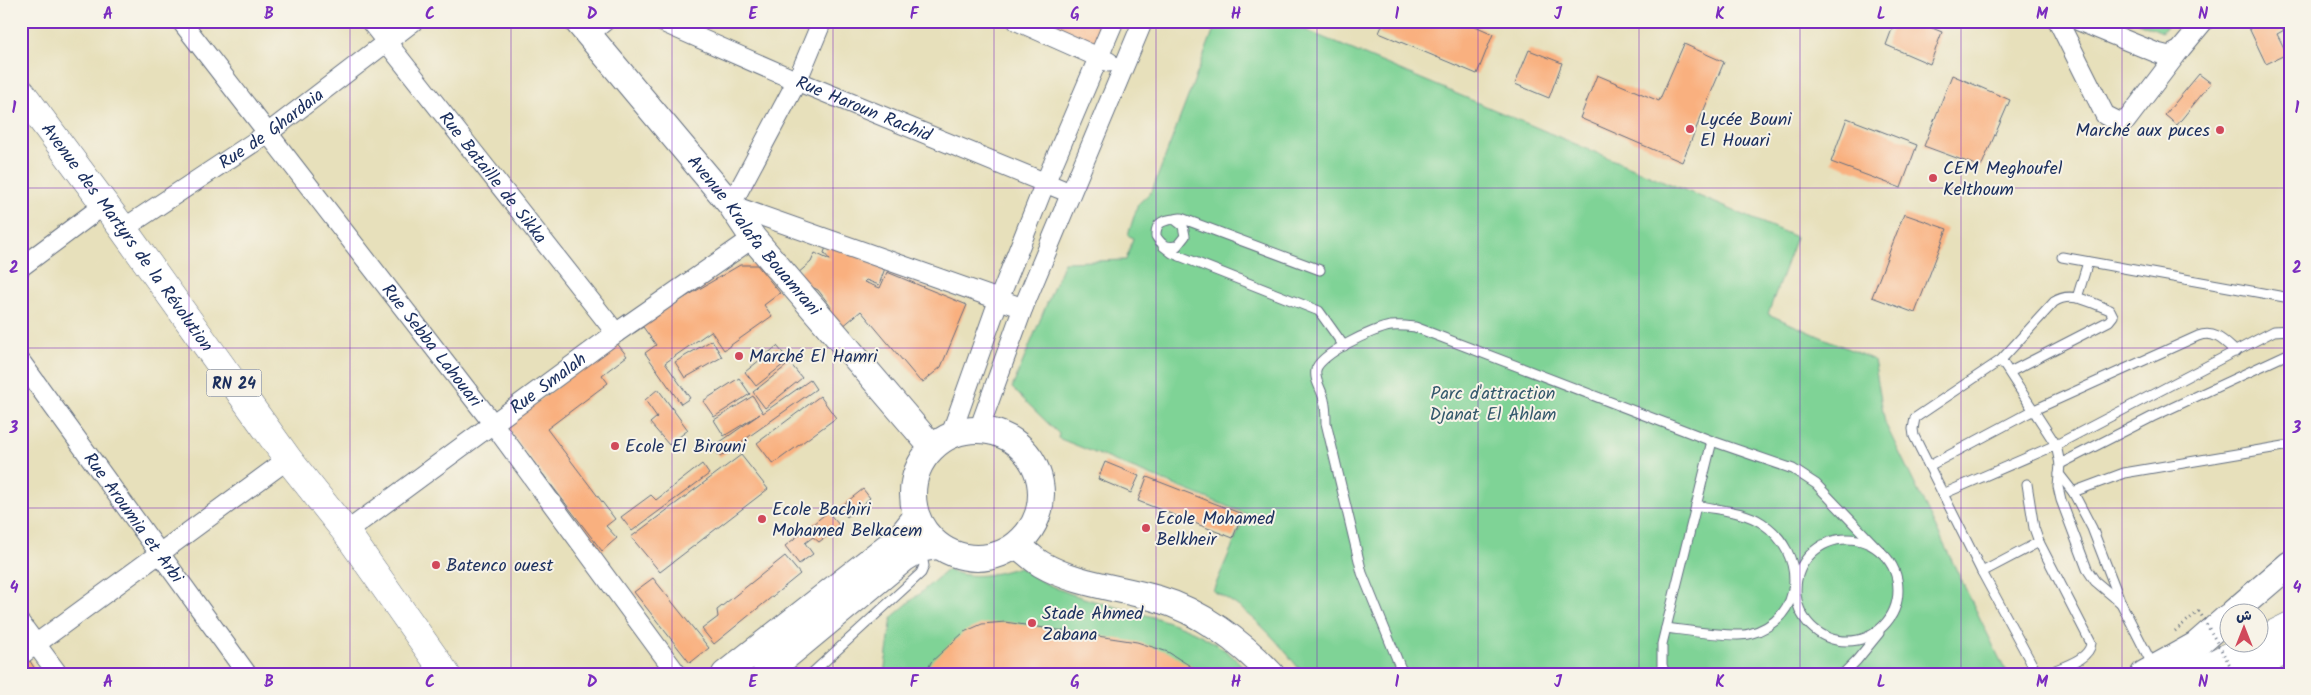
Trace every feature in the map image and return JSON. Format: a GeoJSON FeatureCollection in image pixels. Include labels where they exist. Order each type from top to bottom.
{"type":"FeatureCollection","features":[{"type":"Feature","properties":{"kind":"main road","name":"Avenue des Martyrs de la Révolution"},"geometry":{"type":"LineString","coordinates":[[21,92],[123,229],[288,459],[346,532],[446,674]]}},
{"type":"Feature","properties":{"kind":"main road"},"geometry":{"type":"LineString","coordinates":[[2268,637],[2290,626]]}},
{"type":"Feature","properties":{"kind":"main road"},"geometry":{"type":"LineString","coordinates":[[2237,674],[2290,648]]}},
{"type":"Feature","properties":{"kind":"main road"},"geometry":{"type":"LineString","coordinates":[[2195,674],[2238,652]]}},
{"type":"Feature","properties":{"kind":"street","name":"Rue Sebba Lahouari"},"geometry":{"type":"LineString","coordinates":[[181,21],[494,425],[677,674]]}},
{"type":"Feature","properties":{"kind":"street","name":"Rue Bataille de Sikka"},"geometry":{"type":"LineString","coordinates":[[370,21],[616,334]]}},
{"type":"Feature","properties":{"kind":"street","name":"Rue de Ghardaia"},"geometry":{"type":"LineString","coordinates":[[123,229],[268,133],[414,21]]}},
{"type":"Feature","properties":{"kind":"street","name":"Rue Haroun Rachid"},"geometry":{"type":"LineString","coordinates":[[660,21],[797,81],[1070,193]]}},
{"type":"Feature","properties":{"kind":"street"},"geometry":{"type":"LineString","coordinates":[[822,21],[797,81],[731,205],[1024,308]]}},
{"type":"Feature","properties":{"kind":"street"},"geometry":{"type":"LineString","coordinates":[[1017,21],[1099,58],[1124,67]]}},
{"type":"Feature","properties":{"kind":"street"},"geometry":{"type":"LineString","coordinates":[[929,547],[927,536],[916,517],[911,492],[916,469],[941,440],[1045,182],[1114,21]]}},
{"type":"Feature","properties":{"kind":"street"},"geometry":{"type":"LineString","coordinates":[[979,429],[1024,308],[1070,193],[1143,21]]}},
{"type":"Feature","properties":{"kind":"street"},"geometry":{"type":"LineString","coordinates":[[2058,21],[2105,115],[2117,121],[2126,121],[2204,21]]}},
{"type":"Feature","properties":{"kind":"street"},"geometry":{"type":"LineString","coordinates":[[2079,21],[2157,53],[2169,56],[2180,50]]}},
{"type":"Feature","properties":{"kind":"street","name":"Avenue Kralafa Bouamrani"},"geometry":{"type":"LineString","coordinates":[[590,26],[731,205],[753,238],[941,440]]}},
{"type":"Feature","properties":{"kind":"street"},"geometry":{"type":"LineString","coordinates":[[21,267],[104,205]]}},
{"type":"Feature","properties":{"kind":"street","name":"Rue Smalah"},"geometry":{"type":"LineString","coordinates":[[346,532],[616,334],[753,238]]}},
{"type":"Feature","properties":{"kind":"street","name":"Rue Aroumia et Arbi"},"geometry":{"type":"LineString","coordinates":[[21,362],[158,554],[247,674]]}},
{"type":"Feature","properties":{"kind":"street"},"geometry":{"type":"LineString","coordinates":[[765,674],[905,558],[929,547],[957,556],[989,558],[1017,545],[1035,524],[1042,499],[1040,476],[1031,457],[1008,436],[979,429],[941,440]]}},
{"type":"Feature","properties":{"kind":"street"},"geometry":{"type":"LineString","coordinates":[[29,649],[288,459]]}},
{"type":"Feature","properties":{"kind":"street"},"geometry":{"type":"LineString","coordinates":[[725,674],[901,536],[916,517]]}},
{"type":"Feature","properties":{"kind":"street"},"geometry":{"type":"LineString","coordinates":[[1017,545],[1040,564],[1085,582],[1159,599],[1202,619],[1251,653],[1271,674]]}},
{"type":"Feature","properties":{"kind":"street"},"geometry":{"type":"LineString","coordinates":[[2246,602],[2290,564]]}},
{"type":"Feature","properties":{"kind":"street"},"geometry":{"type":"LineString","coordinates":[[21,624],[29,649],[58,674]]}},
{"type":"Feature","properties":{"kind":"street"},"geometry":{"type":"LineString","coordinates":[[2152,672],[2196,645],[2218,626]]}},
{"type":"Feature","properties":{"kind":"lane"},"geometry":{"type":"LineString","coordinates":[[1162,245],[1172,247],[1183,241],[1184,226],[1174,219]]}},
{"type":"Feature","properties":{"kind":"lane"},"geometry":{"type":"LineString","coordinates":[[1320,270],[1189,220],[1165,220],[1157,226],[1156,236],[1162,245],[1172,253],[1318,311],[1344,346]]}},
{"type":"Feature","properties":{"kind":"lane"},"geometry":{"type":"LineString","coordinates":[[2062,257],[2290,298]]}},
{"type":"Feature","properties":{"kind":"lane"},"geometry":{"type":"LineString","coordinates":[[2077,298],[2088,262]]}},
{"type":"Feature","properties":{"kind":"lane"},"geometry":{"type":"LineString","coordinates":[[2010,372],[2110,321],[2113,316],[2110,310],[2066,296],[2054,302],[2001,360],[1915,418],[1912,429],[1982,572],[2034,668],[2040,674]]}},
{"type":"Feature","properties":{"kind":"lane"},"geometry":{"type":"LineString","coordinates":[[1403,674],[1362,573],[1326,423],[1325,401],[1316,379],[1316,369],[1321,360],[1344,346],[1389,326],[1401,325],[1415,327],[1712,441],[1793,469],[1806,476],[1882,552],[1894,568],[1898,585],[1897,603],[1890,619],[1857,660],[1843,674]]}},
{"type":"Feature","properties":{"kind":"lane"},"geometry":{"type":"LineString","coordinates":[[1943,494],[2056,445],[2274,331],[2290,330]]}},
{"type":"Feature","properties":{"kind":"lane"},"geometry":{"type":"LineString","coordinates":[[1929,466],[2034,410],[2206,333],[2218,336],[2236,352]]}},
{"type":"Feature","properties":{"kind":"lane"},"geometry":{"type":"LineString","coordinates":[[2060,464],[2152,417],[2290,353]]}},
{"type":"Feature","properties":{"kind":"lane"},"geometry":{"type":"LineString","coordinates":[[2001,360],[2056,445],[2060,464],[2061,500],[2087,569],[2095,581],[2121,603]]}},
{"type":"Feature","properties":{"kind":"lane"},"geometry":{"type":"LineString","coordinates":[[1665,674],[1661,654],[1666,628],[1712,441]]}},
{"type":"Feature","properties":{"kind":"lane"},"geometry":{"type":"LineString","coordinates":[[2073,492],[2124,473],[2290,445]]}},
{"type":"Feature","properties":{"kind":"lane"},"geometry":{"type":"LineString","coordinates":[[2059,474],[2073,492],[2100,544],[2121,603],[2152,672]]}},
{"type":"Feature","properties":{"kind":"lane"},"geometry":{"type":"LineString","coordinates":[[2027,484],[2034,528],[2039,542],[2091,643],[2084,656],[2046,674]]}},
{"type":"Feature","properties":{"kind":"lane"},"geometry":{"type":"LineString","coordinates":[[1696,505],[1747,516],[1761,522],[1776,534],[1786,547],[1792,569],[1798,607],[1811,627],[1826,637],[1843,642],[1861,640],[1877,632],[1890,619]]}},
{"type":"Feature","properties":{"kind":"lane"},"geometry":{"type":"LineString","coordinates":[[1666,628],[1747,635],[1762,630],[1777,620],[1787,608],[1795,590],[1798,572],[1815,550],[1831,541],[1849,539],[1866,542],[1882,552]]}},
{"type":"Feature","properties":{"kind":"lane"},"geometry":{"type":"LineString","coordinates":[[1982,572],[2039,542]]}},
{"type":"Feature","properties":{"kind":"lane"},"geometry":{"type":"LineString","coordinates":[[811,674],[921,573],[929,547]]}},
{"type":"Feature","properties":{"kind":"path"},"geometry":{"type":"LineString","coordinates":[[2174,632],[2199,611],[2237,674]]}},
{"type":"Feature","properties":{"kind":"green space","name":"Parc d'attraction Djanat El Ahlam"},"geometry":{"type":"Polygon","coordinates":[[[1217,21],[1284,21],[1796,237],[1768,314],[1874,360],[1885,423],[2007,674],[1303,674],[1262,627],[1239,607],[1213,591],[1246,514],[1058,438],[1059,434],[1012,388],[1064,262],[1126,260],[1133,238],[1128,235],[1138,204],[1152,191],[1217,21]]]}},
{"type":"Feature","properties":{"kind":"green space"},"geometry":{"type":"Polygon","coordinates":[[[2136,21],[2171,21],[2162,32],[2136,21]]]}},
{"type":"Feature","properties":{"kind":"green space","name":"Stade Ahmed Zabana"},"geometry":{"type":"Polygon","coordinates":[[[1019,567],[1046,584],[1076,595],[1168,622],[1198,634],[1225,651],[1250,674],[884,674],[892,617],[947,570],[975,576],[1019,567]]]}},
{"type":"Feature","properties":{"kind":"building"},"geometry":{"type":"Polygon","coordinates":[[[1034,21],[1103,21],[1093,48],[1034,21]]]}},
{"type":"Feature","properties":{"kind":"building"},"geometry":{"type":"Polygon","coordinates":[[[1384,21],[1464,21],[1493,34],[1477,74],[1379,33],[1384,21]]]}},
{"type":"Feature","properties":{"kind":"building"},"geometry":{"type":"Polygon","coordinates":[[[1895,21],[1915,21],[1942,32],[1930,64],[1886,45],[1895,21]]]}},
{"type":"Feature","properties":{"kind":"building"},"geometry":{"type":"Polygon","coordinates":[[[2263,21],[2290,21],[2290,27],[2277,34],[2287,54],[2266,64],[2249,28],[2263,21]]]}},
{"type":"Feature","properties":{"kind":"building"},"geometry":{"type":"Polygon","coordinates":[[[1684,44],[1724,62],[1682,162],[1580,118],[1597,75],[1659,101],[1684,44]]]}},
{"type":"Feature","properties":{"kind":"building"},"geometry":{"type":"Polygon","coordinates":[[[1529,50],[1562,63],[1549,98],[1515,84],[1529,50]]]}},
{"type":"Feature","properties":{"kind":"building"},"geometry":{"type":"Polygon","coordinates":[[[2199,74],[2211,83],[2177,125],[2165,115],[2199,74]]]}},
{"type":"Feature","properties":{"kind":"building"},"geometry":{"type":"Polygon","coordinates":[[[1952,75],[2010,100],[1981,167],[1924,146],[1952,75]]]}},
{"type":"Feature","properties":{"kind":"building"},"geometry":{"type":"Polygon","coordinates":[[[1847,118],[1917,145],[1901,188],[1831,162],[1847,118]]]}},
{"type":"Feature","properties":{"kind":"building"},"geometry":{"type":"Polygon","coordinates":[[[1904,214],[1947,229],[1915,313],[1872,297],[1904,214]]]}},
{"type":"Feature","properties":{"kind":"building"},"geometry":{"type":"Polygon","coordinates":[[[827,244],[885,268],[879,285],[866,280],[864,282],[880,288],[887,272],[967,305],[941,367],[923,382],[919,380],[861,311],[842,327],[827,310],[831,307],[818,290],[806,284],[797,274],[811,262],[815,253],[830,260],[824,253],[827,244]]]}},
{"type":"Feature","properties":{"kind":"building"},"geometry":{"type":"Polygon","coordinates":[[[740,265],[757,265],[780,293],[764,305],[772,316],[724,350],[711,331],[665,363],[690,398],[681,404],[645,353],[656,345],[643,327],[634,333],[626,322],[643,322],[740,265]]]}},
{"type":"Feature","properties":{"kind":"building"},"geometry":{"type":"Polygon","coordinates":[[[712,340],[722,357],[685,378],[675,362],[712,340]]]}},
{"type":"Feature","properties":{"kind":"building"},"geometry":{"type":"Polygon","coordinates":[[[616,342],[627,356],[602,375],[608,383],[547,429],[615,519],[606,526],[617,538],[602,551],[506,426],[616,342]]]}},
{"type":"Feature","properties":{"kind":"building"},"geometry":{"type":"Polygon","coordinates":[[[777,346],[789,360],[756,386],[745,372],[777,346]]]}},
{"type":"Feature","properties":{"kind":"building"},"geometry":{"type":"Polygon","coordinates":[[[790,363],[802,378],[765,408],[753,392],[790,363]]]}},
{"type":"Feature","properties":{"kind":"building"},"geometry":{"type":"Polygon","coordinates":[[[739,378],[750,394],[714,417],[703,401],[739,378]]]}},
{"type":"Feature","properties":{"kind":"building"},"geometry":{"type":"Polygon","coordinates":[[[810,380],[816,389],[720,457],[713,447],[760,414],[724,436],[714,420],[753,396],[763,413],[810,380]]]}},
{"type":"Feature","properties":{"kind":"building"},"geometry":{"type":"Polygon","coordinates":[[[658,389],[688,430],[669,445],[650,423],[657,417],[645,400],[658,389]]]}},
{"type":"Feature","properties":{"kind":"building"},"geometry":{"type":"Polygon","coordinates":[[[820,396],[836,418],[773,464],[757,443],[820,396]]]}},
{"type":"Feature","properties":{"kind":"building"},"geometry":{"type":"Polygon","coordinates":[[[741,455],[768,489],[660,572],[631,537],[741,455]]]}},
{"type":"Feature","properties":{"kind":"building"},"geometry":{"type":"Polygon","coordinates":[[[1105,462],[1139,476],[1131,493],[1098,479],[1105,462]]]}},
{"type":"Feature","properties":{"kind":"building"},"geometry":{"type":"Polygon","coordinates":[[[702,464],[709,474],[632,531],[621,517],[651,495],[656,500],[702,464]]]}},
{"type":"Feature","properties":{"kind":"building"},"geometry":{"type":"Polygon","coordinates":[[[1147,477],[1242,514],[1233,538],[1138,501],[1147,477]]]}},
{"type":"Feature","properties":{"kind":"building"},"geometry":{"type":"Polygon","coordinates":[[[863,489],[870,498],[847,517],[839,508],[863,489]]]}},
{"type":"Feature","properties":{"kind":"building"},"geometry":{"type":"Polygon","coordinates":[[[828,512],[840,526],[819,542],[813,537],[805,543],[813,554],[799,564],[785,546],[828,512]]]}},
{"type":"Feature","properties":{"kind":"building"},"geometry":{"type":"Polygon","coordinates":[[[785,556],[800,574],[714,644],[702,629],[718,617],[717,610],[785,556]]]}},
{"type":"Feature","properties":{"kind":"building"},"geometry":{"type":"Polygon","coordinates":[[[653,578],[709,648],[690,663],[634,592],[653,578]]]}},
{"type":"Feature","properties":{"kind":"building"},"geometry":{"type":"Polygon","coordinates":[[[1005,622],[1137,642],[1168,652],[1203,674],[926,674],[931,662],[964,632],[982,624],[1005,622]]]}},
{"type":"Feature","properties":{"kind":"building"},"geometry":{"type":"Polygon","coordinates":[[[25,653],[38,674],[21,674],[21,655],[25,653]]]}},
{"type":"Feature","properties":{"kind":"place","name":"Lycée Bouni El Houari"},"geometry":{"type":"Point","coordinates":[1690,129]}},
{"type":"Feature","properties":{"kind":"place","name":"Marché aux puces"},"geometry":{"type":"Point","coordinates":[2220,130]}},
{"type":"Feature","properties":{"kind":"place","name":"CEM Meghoufel Kelthoum"},"geometry":{"type":"Point","coordinates":[1933,178]}},
{"type":"Feature","properties":{"kind":"place","name":"Marché El Hamri"},"geometry":{"type":"Point","coordinates":[739,356]}},
{"type":"Feature","properties":{"kind":"place","name":"Ecole El Birouni"},"geometry":{"type":"Point","coordinates":[615,446]}},
{"type":"Feature","properties":{"kind":"place","name":"Ecole Bachiri Mohamed Belkacem"},"geometry":{"type":"Point","coordinates":[762,519]}},
{"type":"Feature","properties":{"kind":"place","name":"Ecole Mohamed Belkheir"},"geometry":{"type":"Point","coordinates":[1146,528]}},
{"type":"Feature","properties":{"kind":"place","name":"Batenco ouest"},"geometry":{"type":"Point","coordinates":[436,565]}},
{"type":"Feature","properties":{"kind":"place","name":"Stade Ahmed Zabana"},"geometry":{"type":"Point","coordinates":[1032,623]}}]}
